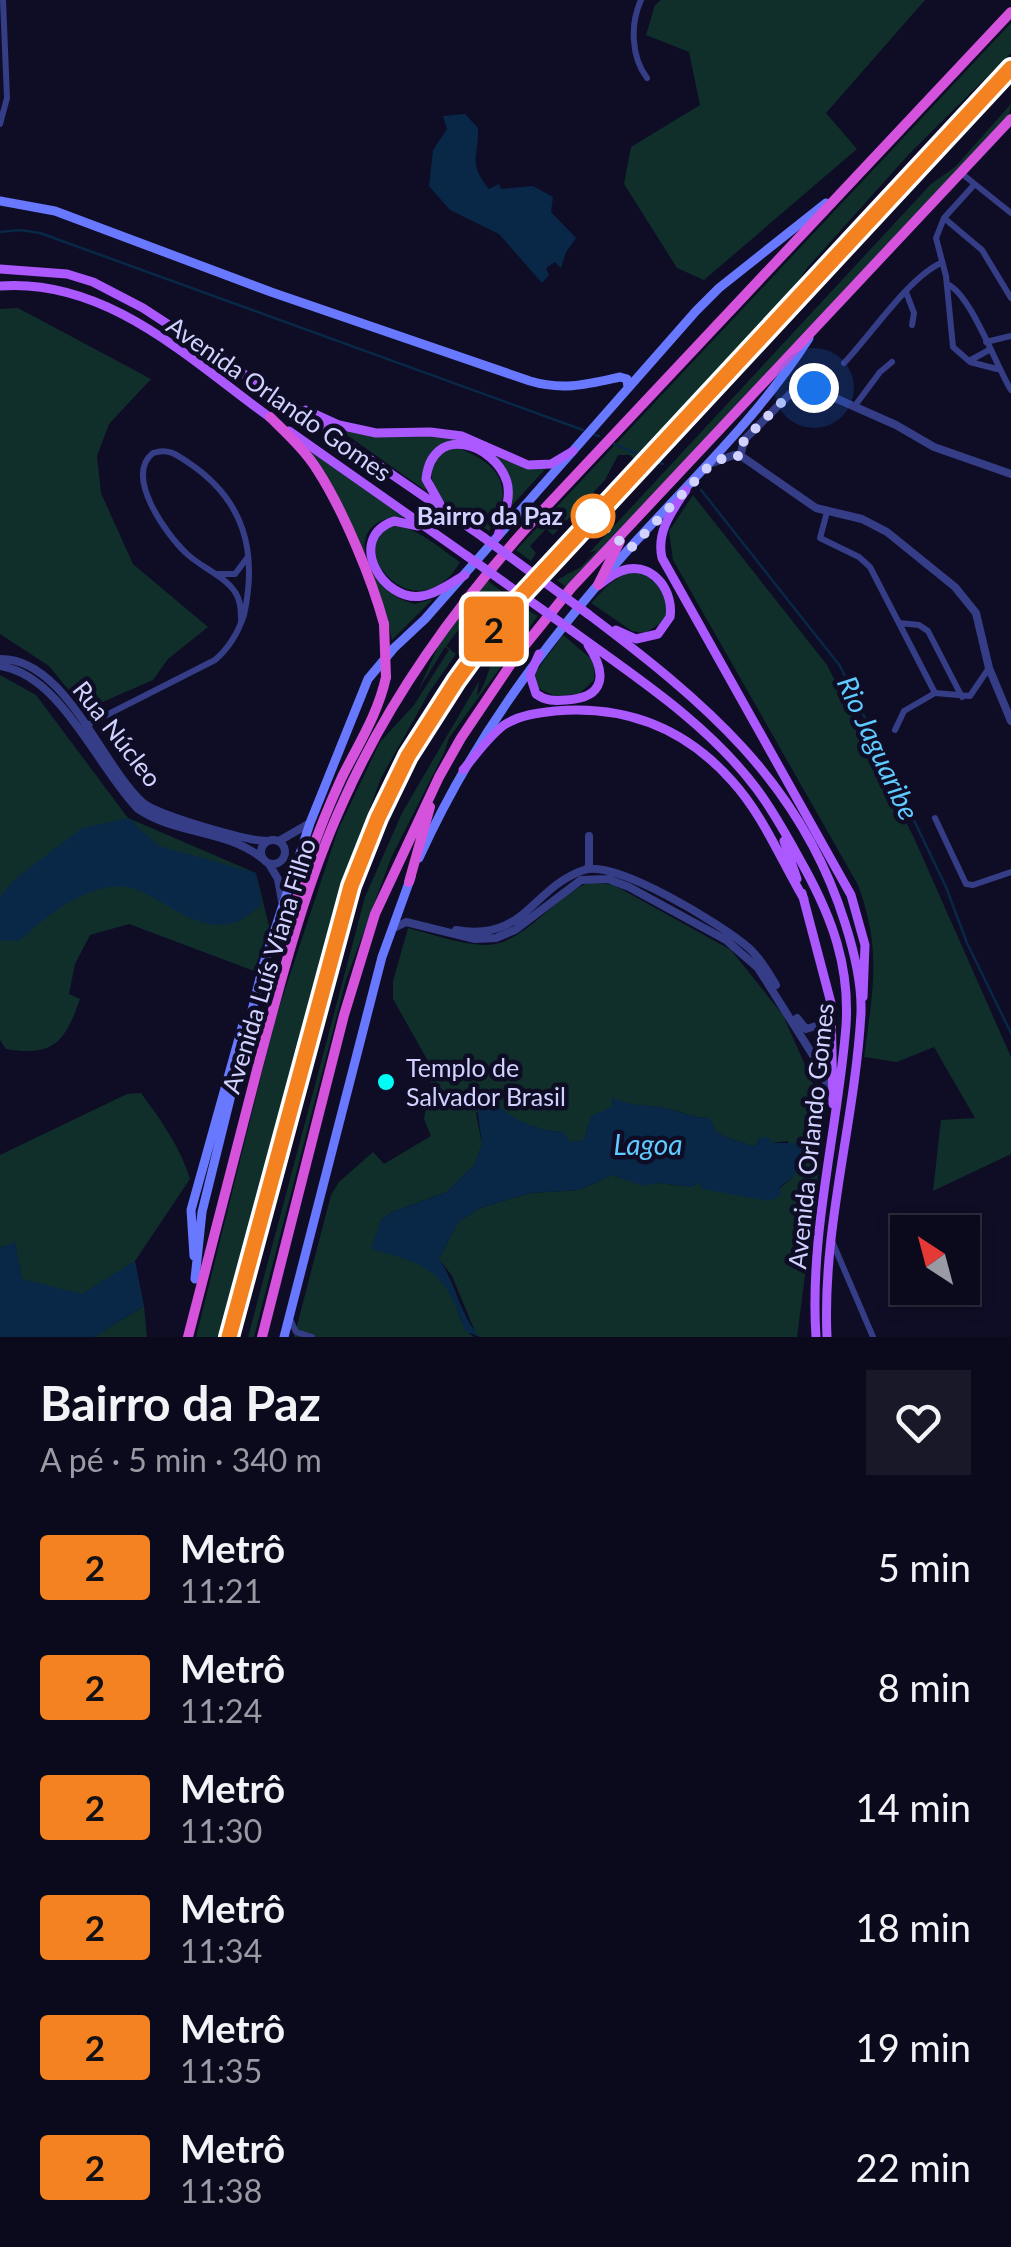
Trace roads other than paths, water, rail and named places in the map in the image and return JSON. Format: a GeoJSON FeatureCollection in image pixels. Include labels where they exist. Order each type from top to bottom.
{"type":"FeatureCollection","features":[{"type":"Feature","properties":{"kind":"highway","name":"Avenida Luís Viana Filho"},"geometry":{"type":"LineString","coordinates":[[186,1337],[280,982],[327,838],[363,760],[400,694],[481,578],[1011,12]]}},
{"type":"Feature","properties":{"kind":"highway"},"geometry":{"type":"LineString","coordinates":[[262,1337],[361,954],[388,884],[439,777],[517,655],[572,588],[1011,119]]}},
{"type":"Feature","properties":{"kind":"highway"},"geometry":{"type":"LineString","coordinates":[[270,418],[301,448],[318,472],[354,547],[384,624],[386,677],[376,712],[340,781],[310,854],[294,905],[280,982]]}},
{"type":"Feature","properties":{"kind":"highway"},"geometry":{"type":"LineString","coordinates":[[596,586],[626,531]]}},
{"type":"Feature","properties":{"kind":"highway"},"geometry":{"type":"LineString","coordinates":[[408,882],[439,777]]}},
{"type":"Feature","properties":{"kind":"highway"},"geometry":{"type":"LineString","coordinates":[[186,1337],[195,1279]]}},
{"type":"Feature","properties":{"kind":"main road","name":"Avenida Luís Viana Filho"},"geometry":{"type":"LineString","coordinates":[[195,1279],[202,1212],[264,966],[310,823],[368,678],[719,288],[848,185]]}},
{"type":"Feature","properties":{"kind":"main road"},"geometry":{"type":"LineString","coordinates":[[0,200],[55,211],[530,382],[572,388],[620,376],[629,382],[628,391]]}},
{"type":"Feature","properties":{"kind":"main road","name":"Avenida Orlando Gomes"},"geometry":{"type":"LineString","coordinates":[[0,269],[66,274],[93,282],[143,308],[282,399],[592,617],[708,709],[777,787],[834,891],[855,960],[861,1010],[830,1235],[827,1337]]}},
{"type":"Feature","properties":{"kind":"main road","name":"Avenida Orlando Gomes"},"geometry":{"type":"LineString","coordinates":[[0,286],[65,290],[115,310],[652,688],[717,744],[755,786],[820,897],[842,955],[847,1002],[815,1277],[816,1337]]}},
{"type":"Feature","properties":{"kind":"main road"},"geometry":{"type":"LineString","coordinates":[[284,1337],[391,932],[408,882],[463,770],[502,705],[540,654],[596,586],[776,389],[818,324]]}},
{"type":"Feature","properties":{"kind":"main road"},"geometry":{"type":"LineString","coordinates":[[282,399],[359,430],[462,436],[528,465],[552,464],[574,450]]}},
{"type":"Feature","properties":{"kind":"main road"},"geometry":{"type":"LineString","coordinates":[[453,516],[437,500],[426,478],[430,459],[446,445],[456,443],[476,449],[504,477],[508,493],[498,536]]}},
{"type":"Feature","properties":{"kind":"main road"},"geometry":{"type":"LineString","coordinates":[[686,490],[663,530],[662,558],[851,894],[865,945],[861,1010]]}},
{"type":"Feature","properties":{"kind":"main road"},"geometry":{"type":"LineString","coordinates":[[442,538],[412,523],[394,521],[375,534],[369,555],[380,575],[397,590],[414,597],[431,594],[464,574]]}},
{"type":"Feature","properties":{"kind":"main road"},"geometry":{"type":"LineString","coordinates":[[592,617],[626,636],[644,639],[662,631],[672,611],[660,581],[644,570],[624,569],[596,586]]}},
{"type":"Feature","properties":{"kind":"main road"},"geometry":{"type":"LineString","coordinates":[[540,654],[530,675],[536,694],[548,700],[586,697],[598,684],[601,670],[583,639]]}},
{"type":"Feature","properties":{"kind":"main road"},"geometry":{"type":"LineString","coordinates":[[463,770],[505,725],[536,713],[592,710],[634,715],[658,724],[697,747],[736,784],[804,898]]}},
{"type":"Feature","properties":{"kind":"main road"},"geometry":{"type":"LineString","coordinates":[[775,816],[804,898],[831,1003],[832,1096],[836,1116]]}},
{"type":"Feature","properties":{"kind":"street"},"geometry":{"type":"LineString","coordinates":[[0,124],[7,98],[3,0]]}},
{"type":"Feature","properties":{"kind":"street"},"geometry":{"type":"LineString","coordinates":[[640,0],[634,45],[636,62],[647,78]]}},
{"type":"Feature","properties":{"kind":"street"},"geometry":{"type":"LineString","coordinates":[[961,173],[1011,213]]}},
{"type":"Feature","properties":{"kind":"street"},"geometry":{"type":"LineString","coordinates":[[974,186],[944,218],[936,238],[953,347],[968,361],[998,369]]}},
{"type":"Feature","properties":{"kind":"street"},"geometry":{"type":"LineString","coordinates":[[944,218],[982,250],[1011,298]]}},
{"type":"Feature","properties":{"kind":"street"},"geometry":{"type":"LineString","coordinates":[[844,363],[906,292],[928,270],[941,264]]}},
{"type":"Feature","properties":{"kind":"street"},"geometry":{"type":"LineString","coordinates":[[946,284],[957,290],[1011,390]]}},
{"type":"Feature","properties":{"kind":"street"},"geometry":{"type":"LineString","coordinates":[[906,292],[914,312],[912,324]]}},
{"type":"Feature","properties":{"kind":"street"},"geometry":{"type":"LineString","coordinates":[[968,361],[987,346],[1011,336]]}},
{"type":"Feature","properties":{"kind":"street"},"geometry":{"type":"LineString","coordinates":[[854,406],[892,362]]}},
{"type":"Feature","properties":{"kind":"street"},"geometry":{"type":"LineString","coordinates":[[708,467],[737,456],[744,440],[800,387],[820,390],[934,447],[1011,474]]}},
{"type":"Feature","properties":{"kind":"street"},"geometry":{"type":"LineString","coordinates":[[729,442],[737,456],[827,512],[879,527],[955,587],[976,613],[989,668],[1011,721]]}},
{"type":"Feature","properties":{"kind":"street"},"geometry":{"type":"LineString","coordinates":[[81,727],[214,660],[229,646],[242,622],[248,557],[243,528],[222,490],[170,451],[153,453],[142,471],[151,503],[174,540],[236,592],[242,622]]}},
{"type":"Feature","properties":{"kind":"street"},"geometry":{"type":"LineString","coordinates":[[827,512],[820,538],[865,561],[935,693]]}},
{"type":"Feature","properties":{"kind":"street"},"geometry":{"type":"LineString","coordinates":[[207,570],[230,576],[248,557]]}},
{"type":"Feature","properties":{"kind":"street"},"geometry":{"type":"LineString","coordinates":[[899,623],[913,623],[928,632],[962,697]]}},
{"type":"Feature","properties":{"kind":"street","name":"Rua Núcleo"},"geometry":{"type":"LineString","coordinates":[[0,662],[36,678],[148,807],[267,842]]}},
{"type":"Feature","properties":{"kind":"street"},"geometry":{"type":"LineString","coordinates":[[895,730],[904,710],[935,693],[962,697],[975,692],[989,668]]}},
{"type":"Feature","properties":{"kind":"street","name":"Rua Núcleo"},"geometry":{"type":"LineString","coordinates":[[81,727],[138,809],[155,819],[242,844],[266,862]]}},
{"type":"Feature","properties":{"kind":"street"},"geometry":{"type":"LineString","coordinates":[[936,818],[966,884],[973,886],[1011,872]]}},
{"type":"Feature","properties":{"kind":"street"},"geometry":{"type":"LineString","coordinates":[[281,916],[280,887],[260,851],[267,842],[279,842],[310,823]]}},
{"type":"Feature","properties":{"kind":"street"},"geometry":{"type":"LineString","coordinates":[[588,836],[589,868]]}},
{"type":"Feature","properties":{"kind":"street"},"geometry":{"type":"LineString","coordinates":[[266,862],[277,864],[283,859],[284,847],[279,842]]}},
{"type":"Feature","properties":{"kind":"street"},"geometry":{"type":"LineString","coordinates":[[589,868],[584,872],[589,879]]}},
{"type":"Feature","properties":{"kind":"street"},"geometry":{"type":"LineString","coordinates":[[403,898],[406,910],[416,920],[462,932],[485,933],[511,923],[565,880],[589,868],[621,873],[684,906],[740,942],[762,962],[806,1029],[823,1024],[831,1003]]}},
{"type":"Feature","properties":{"kind":"street"},"geometry":{"type":"LineString","coordinates":[[391,932],[406,922],[475,939],[496,938],[515,930],[573,883],[608,879],[734,946],[758,968],[784,1006],[832,1096]]}},
{"type":"Feature","properties":{"kind":"street"},"geometry":{"type":"LineString","coordinates":[[830,1235],[873,1337]]}},
{"type":"Feature","properties":{"kind":"street"},"geometry":{"type":"LineString","coordinates":[[827,1277],[846,1275]]}},
{"type":"Feature","properties":{"kind":"street"},"geometry":{"type":"LineString","coordinates":[[290,1316],[296,1332],[312,1337]]}},
{"type":"Feature","properties":{"kind":"water"},"geometry":{"type":"Polygon","coordinates":[[[465,114],[478,128],[476,166],[489,189],[499,184],[501,189],[533,186],[553,197],[551,212],[576,238],[561,268],[555,262],[546,268],[549,275],[542,283],[499,234],[450,210],[429,186],[433,150],[447,129],[443,116],[465,114]]]}},
{"type":"Feature","properties":{"kind":"water"},"geometry":{"type":"Polygon","coordinates":[[[128,818],[159,846],[256,873],[262,905],[236,922],[209,924],[135,889],[104,888],[57,910],[19,941],[0,940],[0,897],[15,879],[82,828],[128,818]]]}},
{"type":"Feature","properties":{"kind":"water","name":"Lagoa"},"geometry":{"type":"Polygon","coordinates":[[[613,1097],[710,1118],[723,1136],[755,1147],[760,1137],[769,1138],[772,1143],[801,1143],[808,1153],[801,1156],[802,1162],[793,1177],[780,1187],[781,1196],[768,1201],[703,1189],[698,1182],[692,1187],[657,1183],[643,1186],[612,1175],[579,1190],[530,1193],[480,1208],[458,1222],[439,1259],[480,1337],[465,1331],[450,1295],[433,1274],[408,1260],[371,1249],[381,1220],[392,1212],[447,1192],[475,1164],[482,1144],[477,1106],[490,1099],[524,1122],[563,1132],[570,1142],[584,1140],[591,1116],[612,1107],[613,1097]]]}},
{"type":"Feature","properties":{"kind":"water"},"geometry":{"type":"Polygon","coordinates":[[[15,1242],[22,1279],[82,1294],[135,1261],[144,1306],[94,1337],[0,1337],[0,1248],[15,1242]]]}},
{"type":"Feature","properties":{"kind":"waterway"},"geometry":{"type":"LineString","coordinates":[[0,232],[40,233],[583,430]]}},
{"type":"Feature","properties":{"kind":"waterway"},"geometry":{"type":"LineString","coordinates":[[595,435],[599,436]]}},
{"type":"Feature","properties":{"kind":"waterway"},"geometry":{"type":"LineString","coordinates":[[614,444],[663,464]]}},
{"type":"Feature","properties":{"kind":"waterway","name":"Rio Jaguaribe"},"geometry":{"type":"LineString","coordinates":[[701,490],[840,666],[1011,1033]]}},
{"type":"Feature","properties":{"kind":"railway"},"geometry":{"type":"LineString","coordinates":[[634,465],[1011,62]]}},
{"type":"Feature","properties":{"kind":"railway"},"geometry":{"type":"LineString","coordinates":[[226,1337],[339,914],[356,865],[423,726],[480,641],[545,560]]}},
{"type":"Feature","properties":{"kind":"metro line","name":"2"},"geometry":{"type":"LineString","coordinates":[[229,1337],[351,886],[378,818],[427,724],[506,612],[1011,68]]}},
{"type":"Feature","properties":{"kind":"place","name":"Bairro da Paz"},"geometry":{"type":"Point","coordinates":[593,516]}},
{"type":"Feature","properties":{"kind":"place","name":"Templo de Salvador Brasil"},"geometry":{"type":"Point","coordinates":[386,1082]}}]}
